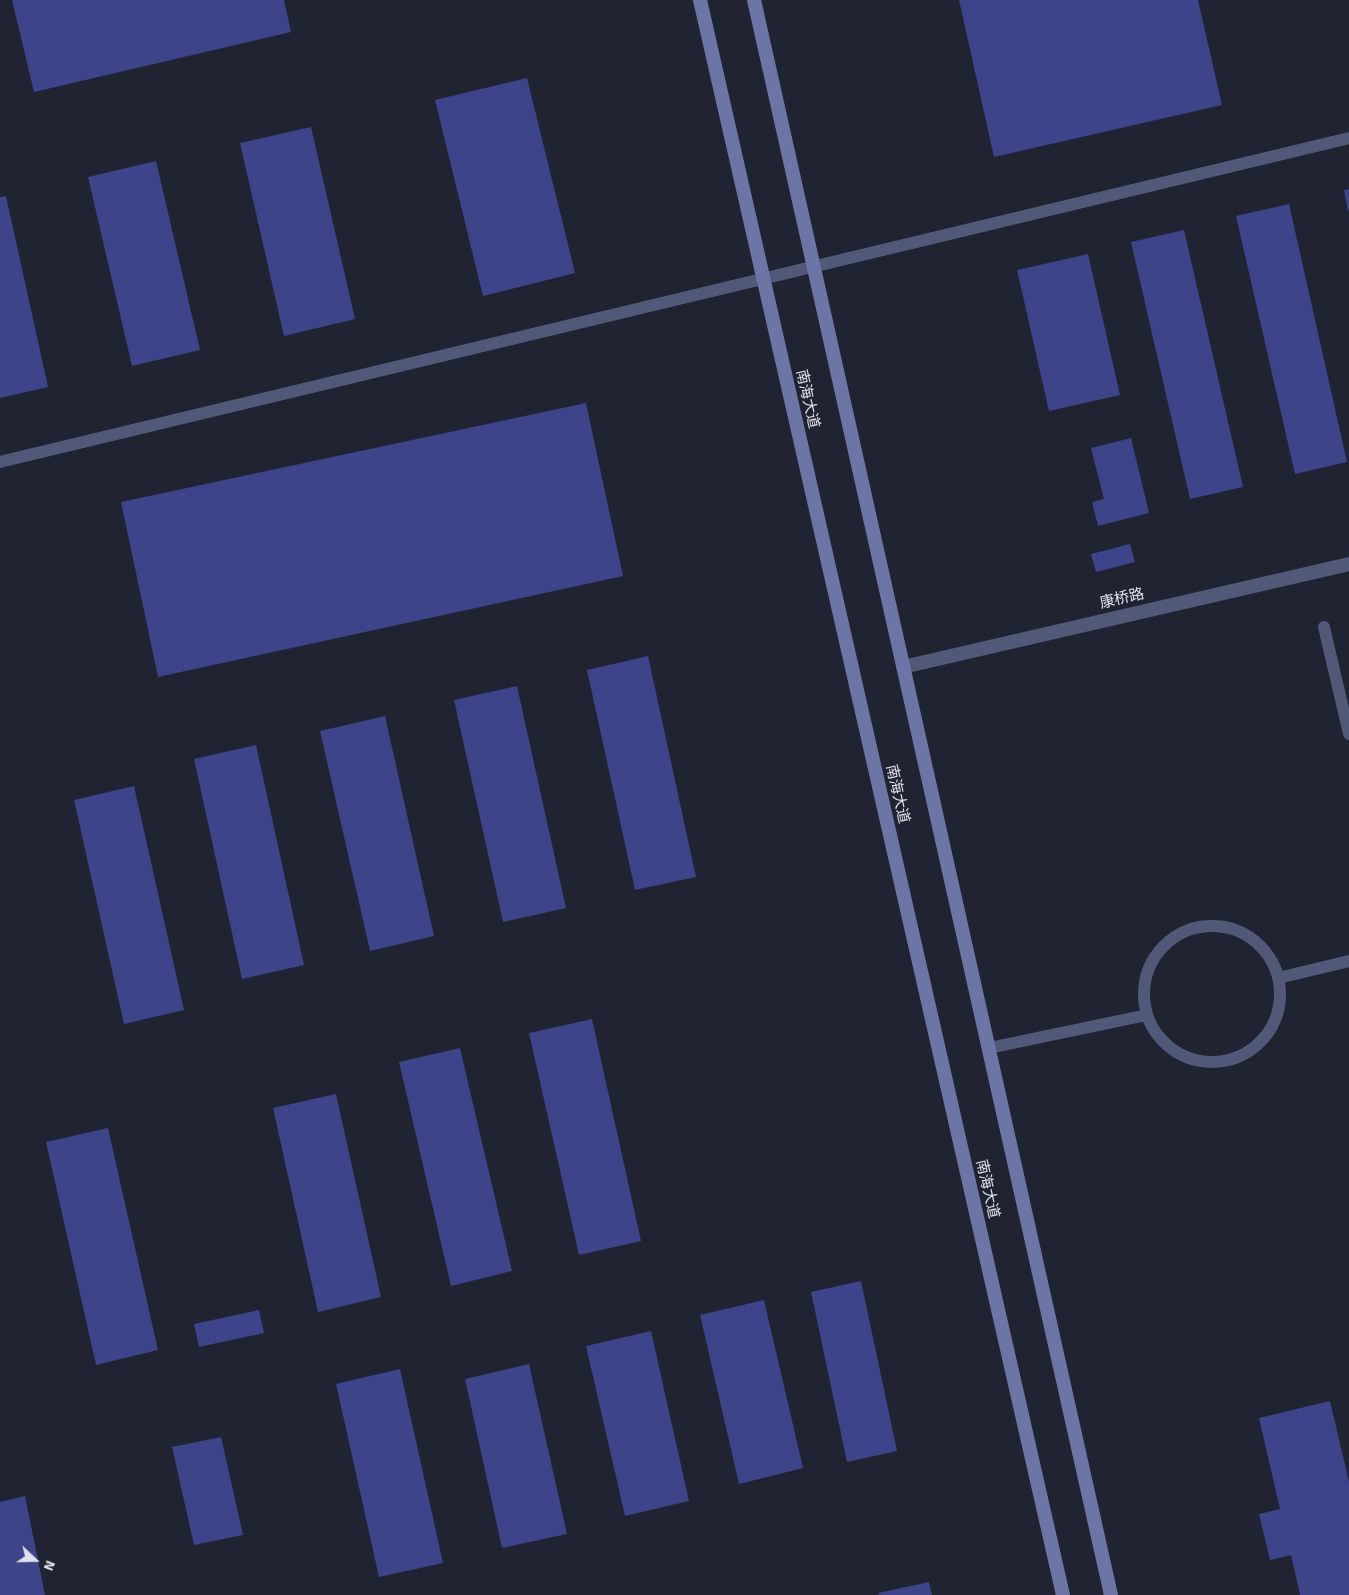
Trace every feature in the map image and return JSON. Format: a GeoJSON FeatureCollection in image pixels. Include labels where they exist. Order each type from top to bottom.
{"type":"FeatureCollection","features":[{"type":"Feature","properties":{"kind":"main road","name":"南海大道"},"geometry":{"type":"LineString","coordinates":[[700,0],[1063,1595]]}},
{"type":"Feature","properties":{"kind":"main road"},"geometry":{"type":"LineString","coordinates":[[754,0],[1111,1595]]}},
{"type":"Feature","properties":{"kind":"street","name":"康桥路"},"geometry":{"type":"LineString","coordinates":[[902,667],[1349,564]]}},
{"type":"Feature","properties":{"kind":"lane"},"geometry":{"type":"LineString","coordinates":[[0,462],[1349,138]]}},
{"type":"Feature","properties":{"kind":"lane"},"geometry":{"type":"LineString","coordinates":[[1324,627],[1349,734]]}},
{"type":"Feature","properties":{"kind":"lane"},"geometry":{"type":"LineString","coordinates":[[1205,926],[1229,928],[1251,938],[1268,956],[1278,978],[1280,1001],[1274,1023],[1260,1043],[1241,1056],[1219,1062],[1196,1061],[1174,1052],[1157,1036],[1147,1015],[1144,991],[1149,968],[1162,947],[1182,933],[1205,926]]}},
{"type":"Feature","properties":{"kind":"lane"},"geometry":{"type":"LineString","coordinates":[[1278,978],[1349,961]]}},
{"type":"Feature","properties":{"kind":"lane"},"geometry":{"type":"LineString","coordinates":[[989,1048],[1147,1015]]}},
{"type":"Feature","properties":{"kind":"building"},"geometry":{"type":"Polygon","coordinates":[[[12,0],[284,0],[291,32],[34,92],[12,0]]]}},
{"type":"Feature","properties":{"kind":"building"},"geometry":{"type":"Polygon","coordinates":[[[959,0],[1198,0],[1222,105],[994,157],[959,0]]]}},
{"type":"Feature","properties":{"kind":"building"},"geometry":{"type":"Polygon","coordinates":[[[527,78],[575,273],[483,296],[435,100],[527,78]]]}},
{"type":"Feature","properties":{"kind":"building"},"geometry":{"type":"Polygon","coordinates":[[[311,127],[355,319],[284,336],[240,143],[311,127]]]}},
{"type":"Feature","properties":{"kind":"building"},"geometry":{"type":"Polygon","coordinates":[[[156,161],[200,350],[132,366],[88,177],[156,161]]]}},
{"type":"Feature","properties":{"kind":"building"},"geometry":{"type":"Polygon","coordinates":[[[1349,189],[1349,210],[1348,211],[1344,190],[1349,189]]]}},
{"type":"Feature","properties":{"kind":"building"},"geometry":{"type":"Polygon","coordinates":[[[6,196],[48,387],[0,398],[0,197],[6,196]]]}},
{"type":"Feature","properties":{"kind":"building"},"geometry":{"type":"Polygon","coordinates":[[[1289,204],[1347,462],[1295,474],[1236,216],[1289,204]]]}},
{"type":"Feature","properties":{"kind":"building"},"geometry":{"type":"Polygon","coordinates":[[[1184,230],[1243,487],[1190,499],[1131,242],[1184,230]]]}},
{"type":"Feature","properties":{"kind":"building"},"geometry":{"type":"Polygon","coordinates":[[[1088,254],[1120,395],[1049,411],[1017,270],[1088,254]]]}},
{"type":"Feature","properties":{"kind":"building"},"geometry":{"type":"Polygon","coordinates":[[[586,403],[623,576],[158,677],[121,502],[586,403]]]}},
{"type":"Feature","properties":{"kind":"building"},"geometry":{"type":"Polygon","coordinates":[[[1131,438],[1149,513],[1098,526],[1092,502],[1104,499],[1091,448],[1131,438]]]}},
{"type":"Feature","properties":{"kind":"building"},"geometry":{"type":"Polygon","coordinates":[[[1130,544],[1135,562],[1096,572],[1091,554],[1130,544]]]}},
{"type":"Feature","properties":{"kind":"building"},"geometry":{"type":"Polygon","coordinates":[[[648,656],[696,877],[635,890],[587,670],[648,656]]]}},
{"type":"Feature","properties":{"kind":"building"},"geometry":{"type":"Polygon","coordinates":[[[517,686],[566,908],[503,922],[454,700],[517,686]]]}},
{"type":"Feature","properties":{"kind":"building"},"geometry":{"type":"Polygon","coordinates":[[[385,716],[434,936],[370,951],[320,731],[385,716]]]}},
{"type":"Feature","properties":{"kind":"building"},"geometry":{"type":"Polygon","coordinates":[[[256,745],[304,965],[242,979],[194,759],[256,745]]]}},
{"type":"Feature","properties":{"kind":"building"},"geometry":{"type":"Polygon","coordinates":[[[134,786],[184,1010],[124,1024],[74,800],[134,786]]]}},
{"type":"Feature","properties":{"kind":"building"},"geometry":{"type":"Polygon","coordinates":[[[592,1019],[641,1241],[579,1255],[529,1033],[592,1019]]]}},
{"type":"Feature","properties":{"kind":"building"},"geometry":{"type":"Polygon","coordinates":[[[460,1048],[512,1271],[451,1286],[399,1062],[460,1048]]]}},
{"type":"Feature","properties":{"kind":"building"},"geometry":{"type":"Polygon","coordinates":[[[336,1094],[381,1297],[318,1312],[273,1108],[336,1094]]]}},
{"type":"Feature","properties":{"kind":"building"},"geometry":{"type":"Polygon","coordinates":[[[108,1128],[158,1350],[96,1365],[46,1142],[108,1128]]]}},
{"type":"Feature","properties":{"kind":"building"},"geometry":{"type":"Polygon","coordinates":[[[861,1281],[897,1451],[847,1462],[811,1292],[861,1281]]]}},
{"type":"Feature","properties":{"kind":"building"},"geometry":{"type":"Polygon","coordinates":[[[764,1300],[803,1468],[739,1484],[700,1315],[764,1300]]]}},
{"type":"Feature","properties":{"kind":"building"},"geometry":{"type":"Polygon","coordinates":[[[259,1310],[264,1333],[199,1347],[194,1324],[259,1310]]]}},
{"type":"Feature","properties":{"kind":"building"},"geometry":{"type":"Polygon","coordinates":[[[651,1331],[689,1501],[625,1516],[586,1346],[651,1331]]]}},
{"type":"Feature","properties":{"kind":"building"},"geometry":{"type":"Polygon","coordinates":[[[529,1364],[567,1534],[502,1548],[465,1379],[529,1364]]]}},
{"type":"Feature","properties":{"kind":"building"},"geometry":{"type":"Polygon","coordinates":[[[400,1369],[443,1563],[379,1577],[336,1384],[400,1369]]]}},
{"type":"Feature","properties":{"kind":"building"},"geometry":{"type":"Polygon","coordinates":[[[1330,1401],[1349,1482],[1349,1595],[1300,1595],[1291,1555],[1270,1560],[1259,1514],[1280,1509],[1259,1418],[1330,1401]]]}},
{"type":"Feature","properties":{"kind":"building"},"geometry":{"type":"Polygon","coordinates":[[[221,1437],[243,1535],[194,1545],[172,1447],[221,1437]]]}},
{"type":"Feature","properties":{"kind":"building"},"geometry":{"type":"Polygon","coordinates":[[[25,1496],[45,1595],[0,1595],[0,1502],[25,1496]]]}},
{"type":"Feature","properties":{"kind":"building"},"geometry":{"type":"Polygon","coordinates":[[[929,1582],[932,1595],[879,1595],[878,1593],[929,1582]]]}}]}
